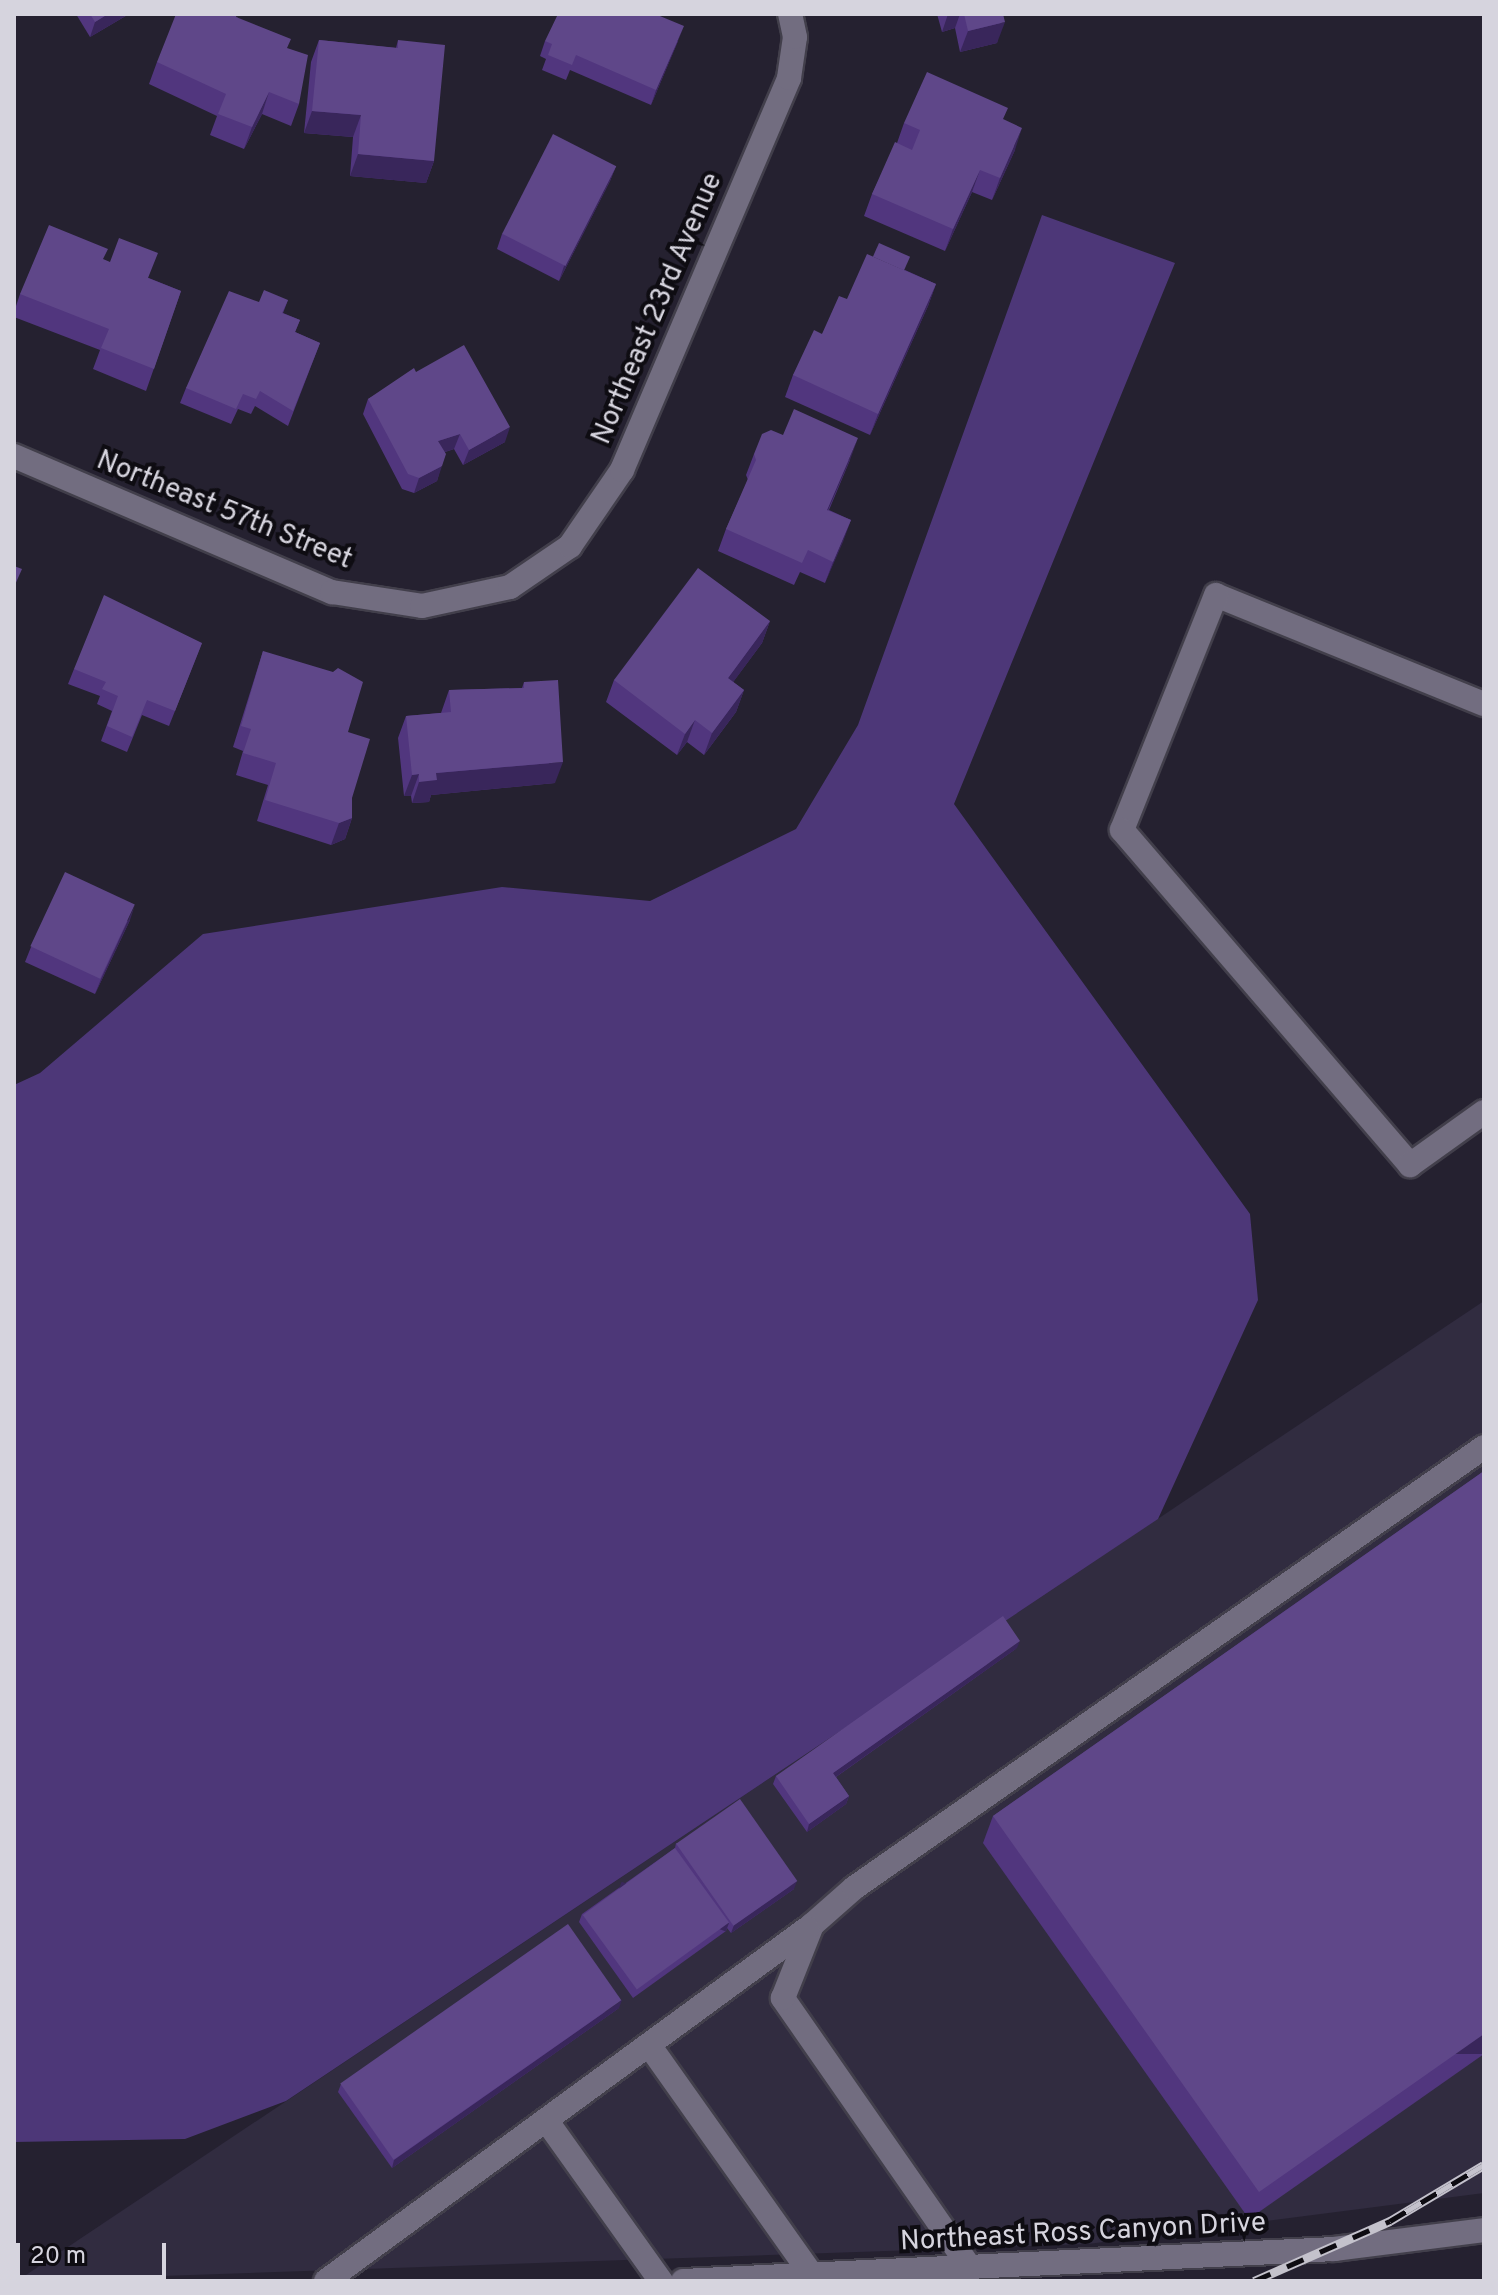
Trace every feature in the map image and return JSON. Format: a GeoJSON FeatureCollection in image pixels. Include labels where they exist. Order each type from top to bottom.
{"type":"FeatureCollection","features":[{"type":"Feature","properties":{"kind":"street","name":"Northeast 23rd Avenue"},"geometry":{"type":"LineString","coordinates":[[510,587],[570,546],[622,470],[789,78],[795,37],[790,14]]}},
{"type":"Feature","properties":{"kind":"street","name":"Northeast 57th Street"},"geometry":{"type":"LineString","coordinates":[[14,456],[332,592],[422,606],[510,587]]}},
{"type":"Feature","properties":{"kind":"street"},"geometry":{"type":"LineString","coordinates":[[1484,704],[1216,595],[1122,830],[1410,1165],[1484,1112]]}},
{"type":"Feature","properties":{"kind":"street"},"geometry":{"type":"LineString","coordinates":[[326,2281],[812,1925],[854,1888],[1484,1447]]}},
{"type":"Feature","properties":{"kind":"street"},"geometry":{"type":"LineString","coordinates":[[812,1925],[783,1998],[971,2269]]}},
{"type":"Feature","properties":{"kind":"street"},"geometry":{"type":"LineString","coordinates":[[649,2045],[813,2277]]}},
{"type":"Feature","properties":{"kind":"street"},"geometry":{"type":"LineString","coordinates":[[546,2120],[661,2281]]}},
{"type":"Feature","properties":{"kind":"street","name":"Northeast Ross Canyon Drive"},"geometry":{"type":"LineString","coordinates":[[683,2281],[1334,2249],[1484,2230]]}},
{"type":"Feature","properties":{"kind":"shaded area"},"geometry":{"type":"Polygon","coordinates":[[[1042,215],[1175,263],[954,804],[1250,1214],[1258,1300],[1158,1519],[286,2101],[185,2139],[14,2142],[14,1085],[40,1073],[203,934],[502,887],[650,901],[796,829],[858,725],[1042,215]]]}},
{"type":"Feature","properties":{"kind":"shaded area"},"geometry":{"type":"Polygon","coordinates":[[[1484,1301],[1484,2193],[1088,2244],[17,2281],[1484,1301]]]}},
{"type":"Feature","properties":{"kind":"building"},"geometry":{"type":"Polygon","coordinates":[[[90,14],[108,14],[95,22],[90,14]]]}},
{"type":"Feature","properties":{"kind":"building"},"geometry":{"type":"Polygon","coordinates":[[[176,14],[237,14],[236,17],[291,39],[287,48],[308,55],[299,104],[269,92],[252,127],[218,114],[226,94],[157,62],[176,14]]]}},
{"type":"Feature","properties":{"kind":"building"},"geometry":{"type":"Polygon","coordinates":[[[558,14],[655,14],[684,26],[656,90],[576,55],[572,65],[548,55],[552,44],[545,41],[558,14]]]}},
{"type":"Feature","properties":{"kind":"building"},"geometry":{"type":"Polygon","coordinates":[[[964,14],[1003,14],[1005,22],[968,31],[964,14]]]}},
{"type":"Feature","properties":{"kind":"building"},"geometry":{"type":"Polygon","coordinates":[[[319,40],[398,48],[398,40],[445,45],[434,161],[358,154],[361,115],[312,111],[319,40]]]}},
{"type":"Feature","properties":{"kind":"building"},"geometry":{"type":"Polygon","coordinates":[[[927,72],[1008,108],[1003,119],[1022,128],[1000,178],[980,170],[953,229],[872,194],[895,142],[912,150],[920,130],[904,123],[927,72]]]}},
{"type":"Feature","properties":{"kind":"building"},"geometry":{"type":"Polygon","coordinates":[[[553,134],[616,166],[565,266],[502,234],[553,134]]]}},
{"type":"Feature","properties":{"kind":"building"},"geometry":{"type":"Polygon","coordinates":[[[49,225],[108,249],[103,259],[110,262],[119,238],[158,253],[148,278],[181,291],[154,369],[101,348],[109,329],[20,294],[49,225]]]}},
{"type":"Feature","properties":{"kind":"building"},"geometry":{"type":"Polygon","coordinates":[[[879,243],[910,257],[904,271],[873,257],[879,243]]]}},
{"type":"Feature","properties":{"kind":"building"},"geometry":{"type":"Polygon","coordinates":[[[867,254],[936,284],[878,414],[793,375],[814,330],[822,334],[839,296],[847,299],[867,254]]]}},
{"type":"Feature","properties":{"kind":"building"},"geometry":{"type":"Polygon","coordinates":[[[264,290],[288,300],[282,313],[300,320],[295,332],[320,343],[293,411],[260,391],[256,399],[243,394],[236,409],[186,388],[229,291],[259,302],[264,290]]]}},
{"type":"Feature","properties":{"kind":"building"},"geometry":{"type":"Polygon","coordinates":[[[464,345],[510,427],[469,450],[460,434],[438,441],[446,454],[442,466],[419,478],[408,474],[368,399],[414,368],[416,372],[464,345]]]}},
{"type":"Feature","properties":{"kind":"building"},"geometry":{"type":"Polygon","coordinates":[[[794,409],[858,438],[827,510],[851,520],[833,562],[808,550],[802,563],[726,529],[756,460],[754,454],[762,434],[771,430],[783,435],[794,409]]]}},
{"type":"Feature","properties":{"kind":"building"},"geometry":{"type":"Polygon","coordinates":[[[14,566],[22,569],[14,587],[14,566]]]}},
{"type":"Feature","properties":{"kind":"building"},"geometry":{"type":"Polygon","coordinates":[[[698,568],[770,621],[728,678],[744,690],[712,733],[695,720],[685,734],[614,680],[698,568]]]}},
{"type":"Feature","properties":{"kind":"building"},"geometry":{"type":"Polygon","coordinates":[[[104,595],[202,643],[175,711],[147,700],[132,737],[107,726],[118,696],[102,689],[106,682],[74,669],[104,595]]]}},
{"type":"Feature","properties":{"kind":"building"},"geometry":{"type":"Polygon","coordinates":[[[263,651],[333,672],[338,668],[363,682],[348,732],[370,739],[352,798],[352,818],[339,823],[265,800],[276,763],[243,753],[251,729],[241,726],[263,651]]]}},
{"type":"Feature","properties":{"kind":"building"},"geometry":{"type":"Polygon","coordinates":[[[558,680],[563,762],[436,773],[437,780],[419,782],[419,774],[412,775],[406,716],[451,712],[449,690],[524,688],[524,682],[558,680]]]}},
{"type":"Feature","properties":{"kind":"building"},"geometry":{"type":"Polygon","coordinates":[[[65,872],[135,905],[100,979],[30,946],[65,872]]]}},
{"type":"Feature","properties":{"kind":"building"},"geometry":{"type":"Polygon","coordinates":[[[1484,1471],[1484,2034],[1259,2192],[993,1816],[1484,1471]]]}},
{"type":"Feature","properties":{"kind":"building"},"geometry":{"type":"Polygon","coordinates":[[[1003,1616],[1020,1641],[833,1773],[849,1796],[809,1824],[776,1776],[1003,1616]]]}},
{"type":"Feature","properties":{"kind":"building"},"geometry":{"type":"Polygon","coordinates":[[[740,1799],[797,1881],[733,1926],[676,1844],[740,1799]]]}},
{"type":"Feature","properties":{"kind":"building"},"geometry":{"type":"Polygon","coordinates":[[[675,1848],[729,1922],[637,1989],[583,1915],[675,1848]]]}},
{"type":"Feature","properties":{"kind":"building"},"geometry":{"type":"Polygon","coordinates":[[[568,1924],[621,2000],[394,2160],[340,2083],[568,1924]]]}},
{"type":"Feature","properties":{"kind":"railway"},"geometry":{"type":"LineString","coordinates":[[1254,2281],[1390,2221],[1484,2165]]}}]}
